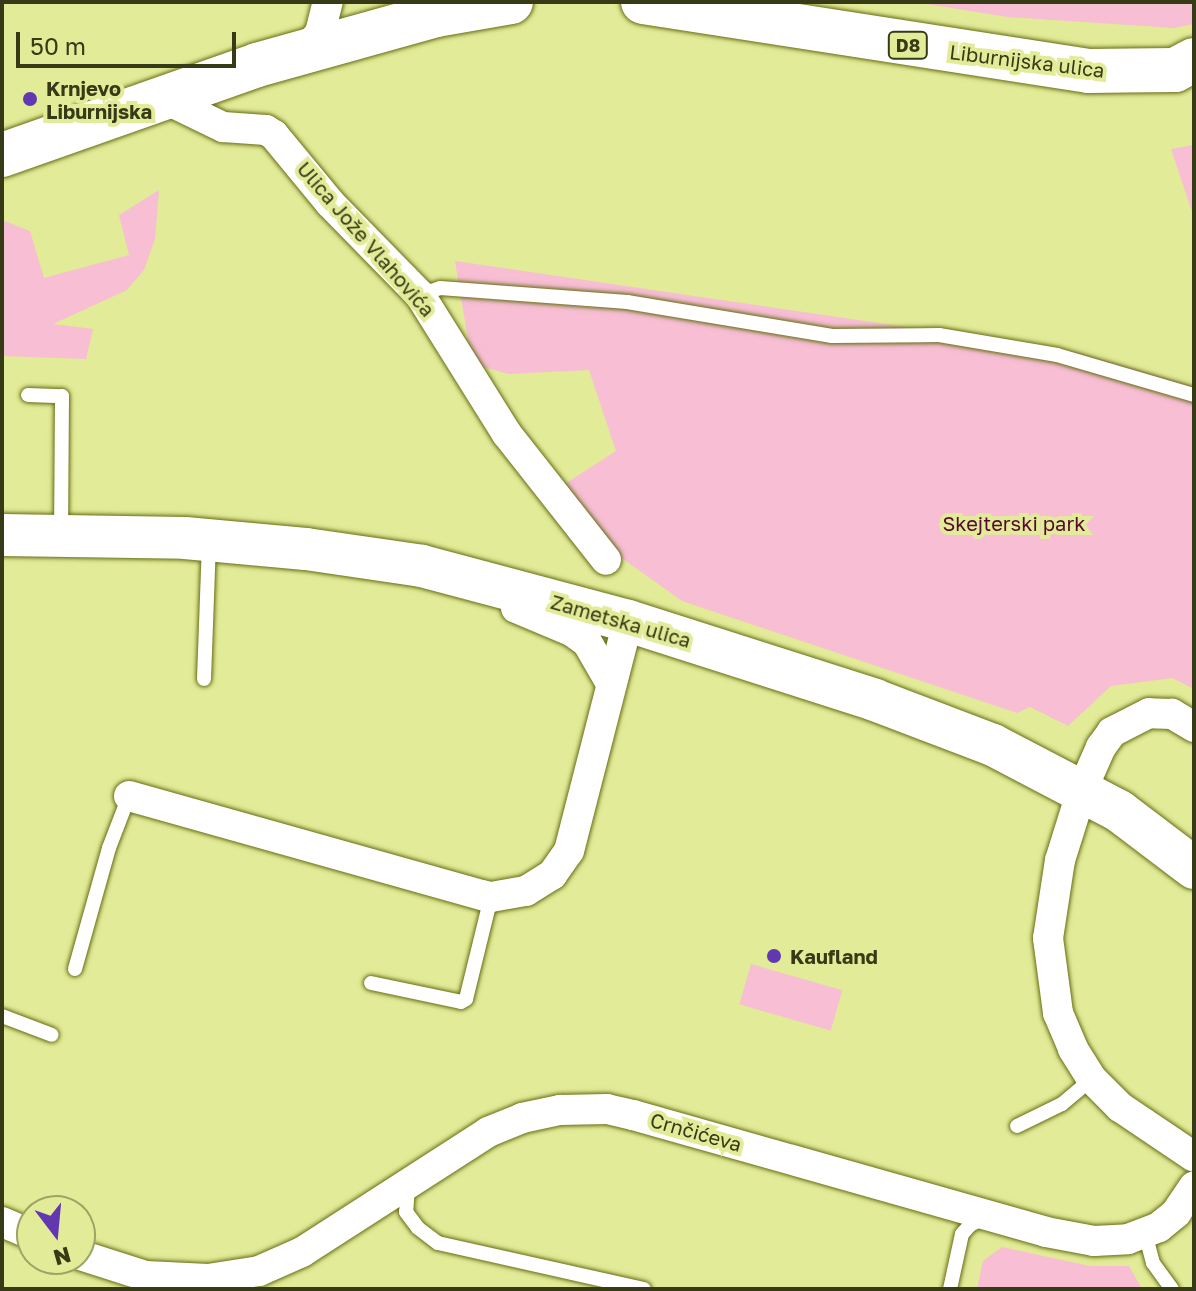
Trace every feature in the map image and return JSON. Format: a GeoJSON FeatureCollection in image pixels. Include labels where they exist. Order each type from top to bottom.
{"type":"FeatureCollection","features":[{"type":"Feature","properties":{"kind":"main road"},"geometry":{"type":"LineString","coordinates":[[2,155],[303,52],[378,22],[441,6],[511,2]]}},
{"type":"Feature","properties":{"kind":"main road","name":"Liburnijska ulica"},"geometry":{"type":"LineString","coordinates":[[643,2],[1089,71],[1188,70]]}},
{"type":"Feature","properties":{"kind":"main road","name":"Zametska ulica"},"geometry":{"type":"LineString","coordinates":[[2,535],[209,541],[422,566],[628,621],[923,717],[1006,751],[1119,811],[1194,868]]}},
{"type":"Feature","properties":{"kind":"street"},"geometry":{"type":"LineString","coordinates":[[329,2],[340,22],[378,22]]}},
{"type":"Feature","properties":{"kind":"street"},"geometry":{"type":"LineString","coordinates":[[303,52],[320,33],[329,2]]}},
{"type":"Feature","properties":{"kind":"street","name":"Ulica Jože Vlahovića"},"geometry":{"type":"LineString","coordinates":[[163,98],[223,127],[266,130],[274,135],[330,203],[420,295],[507,434],[606,560]]}},
{"type":"Feature","properties":{"kind":"street"},"geometry":{"type":"LineString","coordinates":[[471,579],[507,604],[564,628],[587,642],[610,682]]}},
{"type":"Feature","properties":{"kind":"street"},"geometry":{"type":"LineString","coordinates":[[129,796],[491,897],[534,887],[552,875],[566,858],[586,795],[610,682],[628,621]]}},
{"type":"Feature","properties":{"kind":"street"},"geometry":{"type":"LineString","coordinates":[[1194,727],[1172,714],[1149,713],[1130,720],[1112,732],[1101,747],[1082,790],[1060,860],[1048,938],[1058,1013],[1073,1049],[1092,1079],[1143,1125],[1194,1157]]}},
{"type":"Feature","properties":{"kind":"street","name":"Crnčićeva"},"geometry":{"type":"LineString","coordinates":[[96,1260],[146,1276],[208,1279],[259,1271],[302,1252],[488,1132],[522,1118],[560,1110],[607,1109],[992,1216],[1094,1241],[1128,1239],[1145,1233],[1176,1213],[1194,1186]]}},
{"type":"Feature","properties":{"kind":"lane"},"geometry":{"type":"LineString","coordinates":[[420,295],[440,288],[627,302],[832,336],[939,335],[1057,355],[1194,395]]}},
{"type":"Feature","properties":{"kind":"lane"},"geometry":{"type":"LineString","coordinates":[[28,395],[62,396],[61,535]]}},
{"type":"Feature","properties":{"kind":"lane"},"geometry":{"type":"LineString","coordinates":[[204,679],[209,541]]}},
{"type":"Feature","properties":{"kind":"lane"},"geometry":{"type":"LineString","coordinates":[[75,969],[109,848],[129,796]]}},
{"type":"Feature","properties":{"kind":"lane"},"geometry":{"type":"LineString","coordinates":[[371,983],[461,1002],[466,999],[491,897]]}},
{"type":"Feature","properties":{"kind":"lane"},"geometry":{"type":"LineString","coordinates":[[2,1016],[52,1035]]}},
{"type":"Feature","properties":{"kind":"lane"},"geometry":{"type":"LineString","coordinates":[[1017,1126],[1062,1104],[1092,1079]]}},
{"type":"Feature","properties":{"kind":"lane"},"geometry":{"type":"LineString","coordinates":[[410,1182],[404,1199],[406,1212],[418,1228],[438,1243],[644,1289]]}},
{"type":"Feature","properties":{"kind":"lane"},"geometry":{"type":"LineString","coordinates":[[950,1289],[962,1234],[977,1220],[992,1216]]}},
{"type":"Feature","properties":{"kind":"lane"},"geometry":{"type":"LineString","coordinates":[[1145,1233],[1153,1263],[1172,1289]]}},
{"type":"Feature","properties":{"kind":"green space"},"geometry":{"type":"Polygon","coordinates":[[[914,2],[1194,2],[1194,24],[1174,28],[1008,17],[914,2]]]}},
{"type":"Feature","properties":{"kind":"green space"},"geometry":{"type":"Polygon","coordinates":[[[1194,145],[1194,218],[1171,149],[1194,145]]]}},
{"type":"Feature","properties":{"kind":"green space"},"geometry":{"type":"Polygon","coordinates":[[[159,190],[155,239],[144,270],[127,290],[53,324],[93,329],[86,359],[2,356],[2,220],[30,231],[44,278],[129,255],[119,215],[159,190]]]}},
{"type":"Feature","properties":{"kind":"green space","name":"Skejterski park"},"geometry":{"type":"Polygon","coordinates":[[[455,261],[1077,352],[1194,386],[1194,689],[1172,678],[1111,686],[1068,726],[1030,707],[1017,713],[682,601],[619,556],[563,485],[616,451],[589,370],[509,374],[472,364],[455,261]]]}},
{"type":"Feature","properties":{"kind":"green space"},"geometry":{"type":"Polygon","coordinates":[[[751,964],[842,990],[831,1031],[739,1004],[751,964]]]}},
{"type":"Feature","properties":{"kind":"green space"},"geometry":{"type":"Polygon","coordinates":[[[1002,1247],[1090,1266],[1129,1266],[1142,1289],[977,1289],[983,1261],[1002,1247]]]}},
{"type":"Feature","properties":{"kind":"place","name":"Krnjevo Liburnijska"},"geometry":{"type":"Point","coordinates":[30,99]}},
{"type":"Feature","properties":{"kind":"place","name":"Kaufland"},"geometry":{"type":"Point","coordinates":[774,956]}}]}
